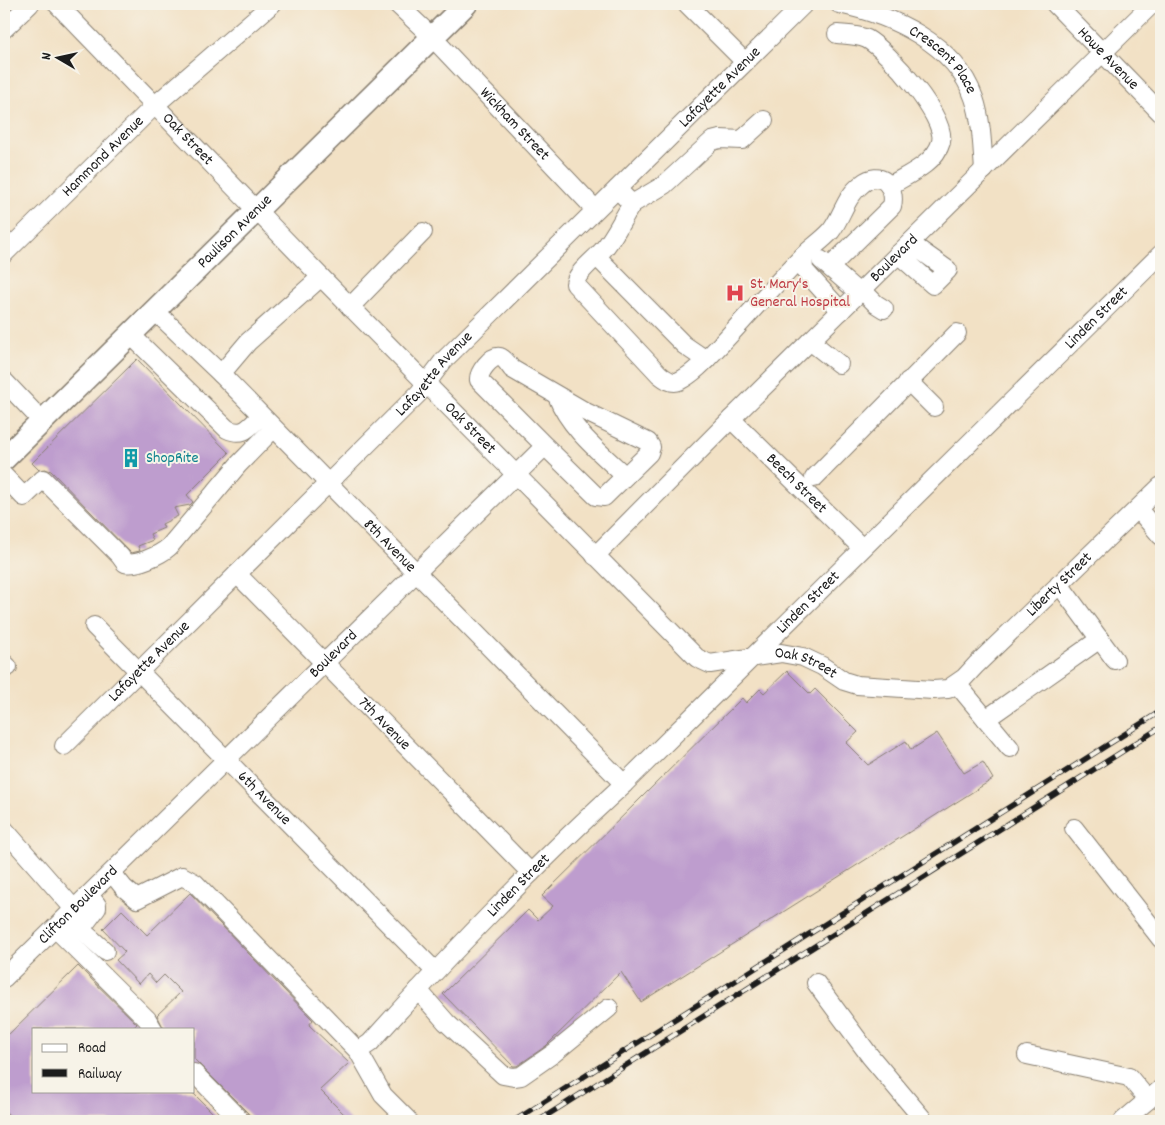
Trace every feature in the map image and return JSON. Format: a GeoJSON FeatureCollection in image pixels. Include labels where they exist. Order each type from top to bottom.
{"type":"FeatureCollection","features":[{"type":"Feature","properties":{"kind":"main road","name":"Paulison Avenue"},"geometry":{"type":"LineString","coordinates":[[4,459],[466,4]]}},
{"type":"Feature","properties":{"kind":"street"},"geometry":{"type":"LineString","coordinates":[[4,29],[30,4]]}},
{"type":"Feature","properties":{"kind":"street","name":"Oak Street"},"geometry":{"type":"LineString","coordinates":[[56,4],[515,476],[697,658],[710,664],[781,653],[802,657],[822,666],[844,681],[869,686],[933,690],[948,689],[957,684]]}},
{"type":"Feature","properties":{"kind":"street","name":"Hammond Avenue"},"geometry":{"type":"LineString","coordinates":[[4,254],[154,106],[272,4]]}},
{"type":"Feature","properties":{"kind":"street","name":"Wickham Street"},"geometry":{"type":"LineString","coordinates":[[397,4],[432,37],[595,209]]}},
{"type":"Feature","properties":{"kind":"street"},"geometry":{"type":"LineString","coordinates":[[687,4],[745,62]]}},
{"type":"Feature","properties":{"kind":"street","name":"Lafayette Avenue"},"geometry":{"type":"LineString","coordinates":[[64,746],[419,393],[444,360],[804,4]]}},
{"type":"Feature","properties":{"kind":"street","name":"Crescent Place"},"geometry":{"type":"LineString","coordinates":[[838,4],[863,9],[893,21],[924,38],[945,54],[970,88],[975,100],[981,129],[984,170]]}},
{"type":"Feature","properties":{"kind":"street","name":"Howe Avenue"},"geometry":{"type":"LineString","coordinates":[[1055,4],[1161,113]]}},
{"type":"Feature","properties":{"kind":"street","name":"Boulevard"},"geometry":{"type":"LineString","coordinates":[[595,556],[731,419],[1152,4]]}},
{"type":"Feature","properties":{"kind":"street"},"geometry":{"type":"LineString","coordinates":[[837,34],[867,39],[888,57],[912,82],[934,114],[941,130],[941,142],[933,157],[917,170],[889,186]]}},
{"type":"Feature","properties":{"kind":"street"},"geometry":{"type":"LineString","coordinates":[[764,120],[742,140],[720,139],[712,141],[664,185],[632,204],[615,234],[597,257],[577,277],[575,284],[659,374],[668,381],[677,382],[706,360],[803,256],[831,231],[848,198],[863,183],[879,177],[887,182],[892,192],[892,206],[830,267]]}},
{"type":"Feature","properties":{"kind":"street"},"geometry":{"type":"LineString","coordinates":[[617,189],[632,204]]}},
{"type":"Feature","properties":{"kind":"street"},"geometry":{"type":"LineString","coordinates":[[350,307],[423,232]]}},
{"type":"Feature","properties":{"kind":"street","name":"Linden Street"},"geometry":{"type":"LineString","coordinates":[[358,1051],[370,1043],[435,971],[582,822],[624,784],[1161,254]]}},
{"type":"Feature","properties":{"kind":"street"},"geometry":{"type":"LineString","coordinates":[[803,256],[816,255],[860,292],[884,308]]}},
{"type":"Feature","properties":{"kind":"street"},"geometry":{"type":"LineString","coordinates":[[803,256],[804,270],[841,311]]}},
{"type":"Feature","properties":{"kind":"street"},"geometry":{"type":"LineString","coordinates":[[597,257],[684,345],[706,360]]}},
{"type":"Feature","properties":{"kind":"street"},"geometry":{"type":"LineString","coordinates":[[221,374],[248,342],[321,277]]}},
{"type":"Feature","properties":{"kind":"street","name":"8th Avenue"},"geometry":{"type":"LineString","coordinates":[[155,311],[221,374],[624,784]]}},
{"type":"Feature","properties":{"kind":"street"},"geometry":{"type":"LineString","coordinates":[[814,478],[956,333]]}},
{"type":"Feature","properties":{"kind":"street"},"geometry":{"type":"LineString","coordinates":[[131,334],[227,429],[235,433],[242,432],[267,422]]}},
{"type":"Feature","properties":{"kind":"street"},"geometry":{"type":"LineString","coordinates":[[810,341],[839,364]]}},
{"type":"Feature","properties":{"kind":"street"},"geometry":{"type":"LineString","coordinates":[[500,357],[512,369],[557,396],[648,442],[652,447],[649,453],[604,497],[596,496],[545,446],[481,382],[479,375],[490,361],[500,357]]}},
{"type":"Feature","properties":{"kind":"street"},"geometry":{"type":"LineString","coordinates":[[908,381],[934,407]]}},
{"type":"Feature","properties":{"kind":"street"},"geometry":{"type":"LineString","coordinates":[[4,382],[42,421]]}},
{"type":"Feature","properties":{"kind":"street"},"geometry":{"type":"LineString","coordinates":[[557,396],[563,412],[573,425],[625,476]]}},
{"type":"Feature","properties":{"kind":"street","name":"Beech Street"},"geometry":{"type":"LineString","coordinates":[[731,419],[862,548]]}},
{"type":"Feature","properties":{"kind":"street"},"geometry":{"type":"LineString","coordinates":[[4,476],[24,497],[43,479],[125,563],[131,564],[162,554],[169,547],[238,465],[267,422]]}},
{"type":"Feature","properties":{"kind":"street","name":"Boulevard"},"geometry":{"type":"LineString","coordinates":[[152,833],[545,446]]}},
{"type":"Feature","properties":{"kind":"street","name":"Liberty Street"},"geometry":{"type":"LineString","coordinates":[[957,684],[1161,486]]}},
{"type":"Feature","properties":{"kind":"street"},"geometry":{"type":"LineString","coordinates":[[1138,509],[1161,536]]}},
{"type":"Feature","properties":{"kind":"street","name":"7th Avenue"},"geometry":{"type":"LineString","coordinates":[[237,574],[532,873]]}},
{"type":"Feature","properties":{"kind":"street"},"geometry":{"type":"LineString","coordinates":[[1059,584],[1115,660]]}},
{"type":"Feature","properties":{"kind":"street","name":"6th Avenue"},"geometry":{"type":"LineString","coordinates":[[94,626],[228,759],[435,971]]}},
{"type":"Feature","properties":{"kind":"street"},"geometry":{"type":"LineString","coordinates":[[986,719],[1100,639]]}},
{"type":"Feature","properties":{"kind":"street"},"geometry":{"type":"LineString","coordinates":[[957,684],[1010,748]]}},
{"type":"Feature","properties":{"kind":"street"},"geometry":{"type":"LineString","coordinates":[[1074,828],[1161,939]]}},
{"type":"Feature","properties":{"kind":"street"},"geometry":{"type":"LineString","coordinates":[[4,829],[66,918],[152,1028]]}},
{"type":"Feature","properties":{"kind":"street","name":"Clifton Boulevard"},"geometry":{"type":"LineString","coordinates":[[7,968],[66,918],[152,833]]}},
{"type":"Feature","properties":{"kind":"street"},"geometry":{"type":"LineString","coordinates":[[112,873],[124,888],[137,899],[182,876],[195,883],[358,1051],[383,1095],[408,1120]]}},
{"type":"Feature","properties":{"kind":"street"},"geometry":{"type":"LineString","coordinates":[[80,929],[97,908],[97,905],[89,895]]}},
{"type":"Feature","properties":{"kind":"street"},"geometry":{"type":"LineString","coordinates":[[66,918],[105,951]]}},
{"type":"Feature","properties":{"kind":"street"},"geometry":{"type":"LineString","coordinates":[[816,983],[870,1056],[924,1120]]}},
{"type":"Feature","properties":{"kind":"street"},"geometry":{"type":"LineString","coordinates":[[418,990],[446,1022],[502,1075],[514,1077],[521,1076],[554,1053],[609,1008]]}},
{"type":"Feature","properties":{"kind":"street"},"geometry":{"type":"LineString","coordinates":[[1027,1055],[1130,1077],[1155,1095],[1123,1121]]}},
{"type":"Feature","properties":{"kind":"street"},"geometry":{"type":"LineString","coordinates":[[195,1074],[238,1118]]}},
{"type":"Feature","properties":{"kind":"building","name":"ShopRite"},"geometry":{"type":"Polygon","coordinates":[[[137,359],[229,453],[187,495],[193,502],[190,505],[174,508],[178,516],[162,524],[164,528],[150,534],[153,540],[138,546],[140,551],[131,553],[51,471],[39,470],[32,463],[137,359]]]}},
{"type":"Feature","properties":{"kind":"building"},"geometry":{"type":"Polygon","coordinates":[[[787,671],[810,694],[815,689],[858,732],[846,743],[868,765],[906,741],[911,750],[937,733],[964,773],[983,762],[993,779],[641,1002],[621,972],[546,1046],[517,1066],[513,1066],[443,994],[528,910],[538,920],[553,906],[542,896],[742,698],[746,703],[760,689],[764,693],[787,671]]]}},
{"type":"Feature","properties":{"kind":"building"},"geometry":{"type":"Polygon","coordinates":[[[190,893],[313,1020],[309,1025],[349,1063],[320,1090],[351,1121],[256,1121],[195,1060],[195,1028],[164,1028],[157,1015],[181,992],[164,975],[156,983],[148,974],[139,984],[116,960],[125,952],[103,929],[122,910],[147,935],[190,893]]]}},
{"type":"Feature","properties":{"kind":"building"},"geometry":{"type":"Polygon","coordinates":[[[78,966],[137,1024],[133,1028],[32,1028],[32,1092],[192,1092],[221,1121],[15,1121],[4,1110],[4,1039],[78,966]]]}},
{"type":"Feature","properties":{"kind":"railway"},"geometry":{"type":"LineString","coordinates":[[514,1121],[1161,711]]}},
{"type":"Feature","properties":{"kind":"railway"},"geometry":{"type":"LineString","coordinates":[[538,1121],[1161,727]]}},
{"type":"Feature","properties":{"kind":"place","name":"St. Mary's General Hospital"},"geometry":{"type":"Point","coordinates":[735,293]}},
{"type":"Feature","properties":{"kind":"place","name":"ShopRite"},"geometry":{"type":"Point","coordinates":[131,458]}}]}
